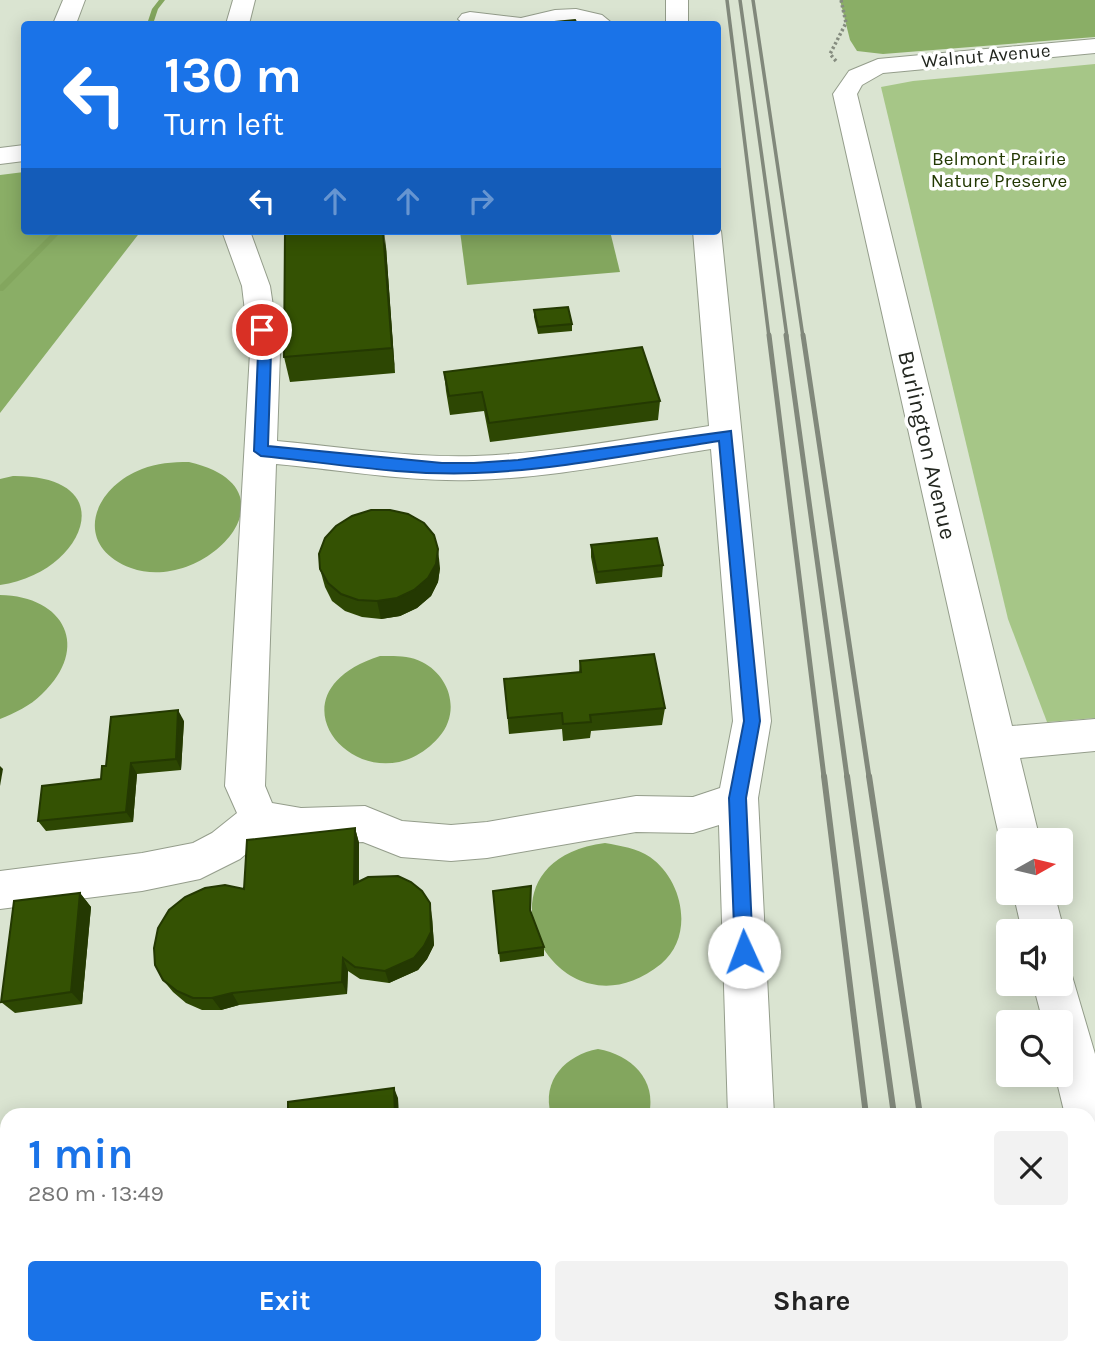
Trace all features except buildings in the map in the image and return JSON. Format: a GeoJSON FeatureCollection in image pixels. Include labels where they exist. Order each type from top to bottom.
{"type":"FeatureCollection","features":[{"type":"Feature","properties":{"kind":"street"},"geometry":{"type":"LineString","coordinates":[[66,21],[74,0]]}},
{"type":"Feature","properties":{"kind":"street"},"geometry":{"type":"LineString","coordinates":[[239,21],[244,0]]}},
{"type":"Feature","properties":{"kind":"street"},"geometry":{"type":"LineString","coordinates":[[677,0],[677,21]]}},
{"type":"Feature","properties":{"kind":"street"},"geometry":{"type":"LineString","coordinates":[[470,14],[502,21]]}},
{"type":"Feature","properties":{"kind":"street"},"geometry":{"type":"LineString","coordinates":[[544,21],[577,15],[598,21]]}},
{"type":"Feature","properties":{"kind":"street","name":"Walnut Avenue"},"geometry":{"type":"LineString","coordinates":[[866,72],[1095,46]]}},
{"type":"Feature","properties":{"kind":"street","name":"Burlington Avenue"},"geometry":{"type":"LineString","coordinates":[[866,72],[845,94],[1017,828]]}},
{"type":"Feature","properties":{"kind":"street"},"geometry":{"type":"LineString","coordinates":[[0,156],[21,153]]}},
{"type":"Feature","properties":{"kind":"street"},"geometry":{"type":"LineString","coordinates":[[237,235],[256,286],[265,353],[245,786],[259,818]]}},
{"type":"Feature","properties":{"kind":"street"},"geometry":{"type":"LineString","coordinates":[[707,235],[752,721],[738,798],[751,1108]]}},
{"type":"Feature","properties":{"kind":"street"},"geometry":{"type":"LineString","coordinates":[[261,451],[442,468],[474,468],[518,466],[726,435]]}},
{"type":"Feature","properties":{"kind":"street"},"geometry":{"type":"LineString","coordinates":[[997,744],[1095,735]]}},
{"type":"Feature","properties":{"kind":"street"},"geometry":{"type":"LineString","coordinates":[[259,818],[300,826],[365,824],[401,839],[451,844],[636,814],[693,815],[716,809],[738,798]]}},
{"type":"Feature","properties":{"kind":"street"},"geometry":{"type":"LineString","coordinates":[[0,890],[142,872],[200,860],[226,846],[259,818]]}},
{"type":"Feature","properties":{"kind":"street"},"geometry":{"type":"LineString","coordinates":[[1058,996],[1086,1108]]}},
{"type":"Feature","properties":{"kind":"path"},"geometry":{"type":"LineString","coordinates":[[841,0],[847,21],[843,38],[830,54],[866,72]]}},
{"type":"Feature","properties":{"kind":"green space","name":"Belmont Prairie Nature Preserve"},"geometry":{"type":"Polygon","coordinates":[[[1095,64],[1095,718],[1047,722],[1008,619],[881,87],[913,81],[1095,64]]]}},
{"type":"Feature","properties":{"kind":"shaded area"},"geometry":{"type":"Polygon","coordinates":[[[840,0],[1095,0],[1095,37],[883,54],[857,51],[850,40],[840,0]]]}},
{"type":"Feature","properties":{"kind":"shaded area"},"geometry":{"type":"Polygon","coordinates":[[[21,172],[21,235],[138,235],[0,413],[0,175],[21,172]]]}},
{"type":"Feature","properties":{"kind":"shaded area"},"geometry":{"type":"Polygon","coordinates":[[[461,235],[611,235],[620,272],[467,285],[461,235]]]}},
{"type":"Feature","properties":{"kind":"shaded area"},"geometry":{"type":"Polygon","coordinates":[[[189,462],[223,475],[239,494],[241,515],[230,535],[212,553],[187,567],[159,572],[131,568],[112,558],[101,546],[95,532],[101,503],[111,489],[142,469],[165,463],[189,462]]]}},
{"type":"Feature","properties":{"kind":"shaded area"},"geometry":{"type":"Polygon","coordinates":[[[13,476],[48,480],[70,491],[81,507],[80,526],[71,545],[54,563],[30,577],[0,585],[0,479],[13,476]]]}},
{"type":"Feature","properties":{"kind":"shaded area"},"geometry":{"type":"Polygon","coordinates":[[[0,595],[41,604],[55,615],[64,628],[67,643],[65,659],[57,677],[32,702],[0,719],[0,595]]]}},
{"type":"Feature","properties":{"kind":"shaded area"},"geometry":{"type":"Polygon","coordinates":[[[380,656],[412,658],[432,668],[445,685],[451,706],[450,717],[439,737],[412,758],[383,763],[357,757],[337,741],[326,720],[327,697],[344,674],[380,656]]]}},
{"type":"Feature","properties":{"kind":"shaded area"},"geometry":{"type":"Polygon","coordinates":[[[605,843],[634,849],[650,857],[670,879],[681,909],[678,939],[672,952],[661,964],[623,984],[588,983],[560,968],[540,942],[532,912],[538,882],[562,857],[605,843]]]}},
{"type":"Feature","properties":{"kind":"shaded area"},"geometry":{"type":"Polygon","coordinates":[[[598,1049],[631,1063],[645,1080],[649,1090],[650,1108],[550,1108],[553,1080],[566,1063],[598,1049]]]}},
{"type":"Feature","properties":{"kind":"waterway"},"geometry":{"type":"LineString","coordinates":[[151,21],[162,0]]}},
{"type":"Feature","properties":{"kind":"waterway"},"geometry":{"type":"LineString","coordinates":[[0,289],[54,235]]}},
{"type":"Feature","properties":{"kind":"railway"},"geometry":{"type":"LineString","coordinates":[[727,0],[769,337]]}},
{"type":"Feature","properties":{"kind":"railway"},"geometry":{"type":"LineString","coordinates":[[740,0],[787,337]]}},
{"type":"Feature","properties":{"kind":"railway"},"geometry":{"type":"LineString","coordinates":[[753,0],[803,337]]}},
{"type":"Feature","properties":{"kind":"railway"},"geometry":{"type":"LineString","coordinates":[[769,335],[824,777]]}},
{"type":"Feature","properties":{"kind":"railway"},"geometry":{"type":"LineString","coordinates":[[786,335],[847,777]]}},
{"type":"Feature","properties":{"kind":"railway"},"geometry":{"type":"LineString","coordinates":[[803,335],[869,777]]}},
{"type":"Feature","properties":{"kind":"railway"},"geometry":{"type":"LineString","coordinates":[[824,776],[865,1108]]}},
{"type":"Feature","properties":{"kind":"railway"},"geometry":{"type":"LineString","coordinates":[[847,776],[893,1108]]}},
{"type":"Feature","properties":{"kind":"railway"},"geometry":{"type":"LineString","coordinates":[[869,776],[919,1108]]}},
{"type":"Feature","properties":{"kind":"route"},"geometry":{"type":"LineString","coordinates":[[262,330],[265,353],[261,451],[442,468],[474,468],[518,466],[726,435],[752,721],[738,798],[744,952]]}}]}
